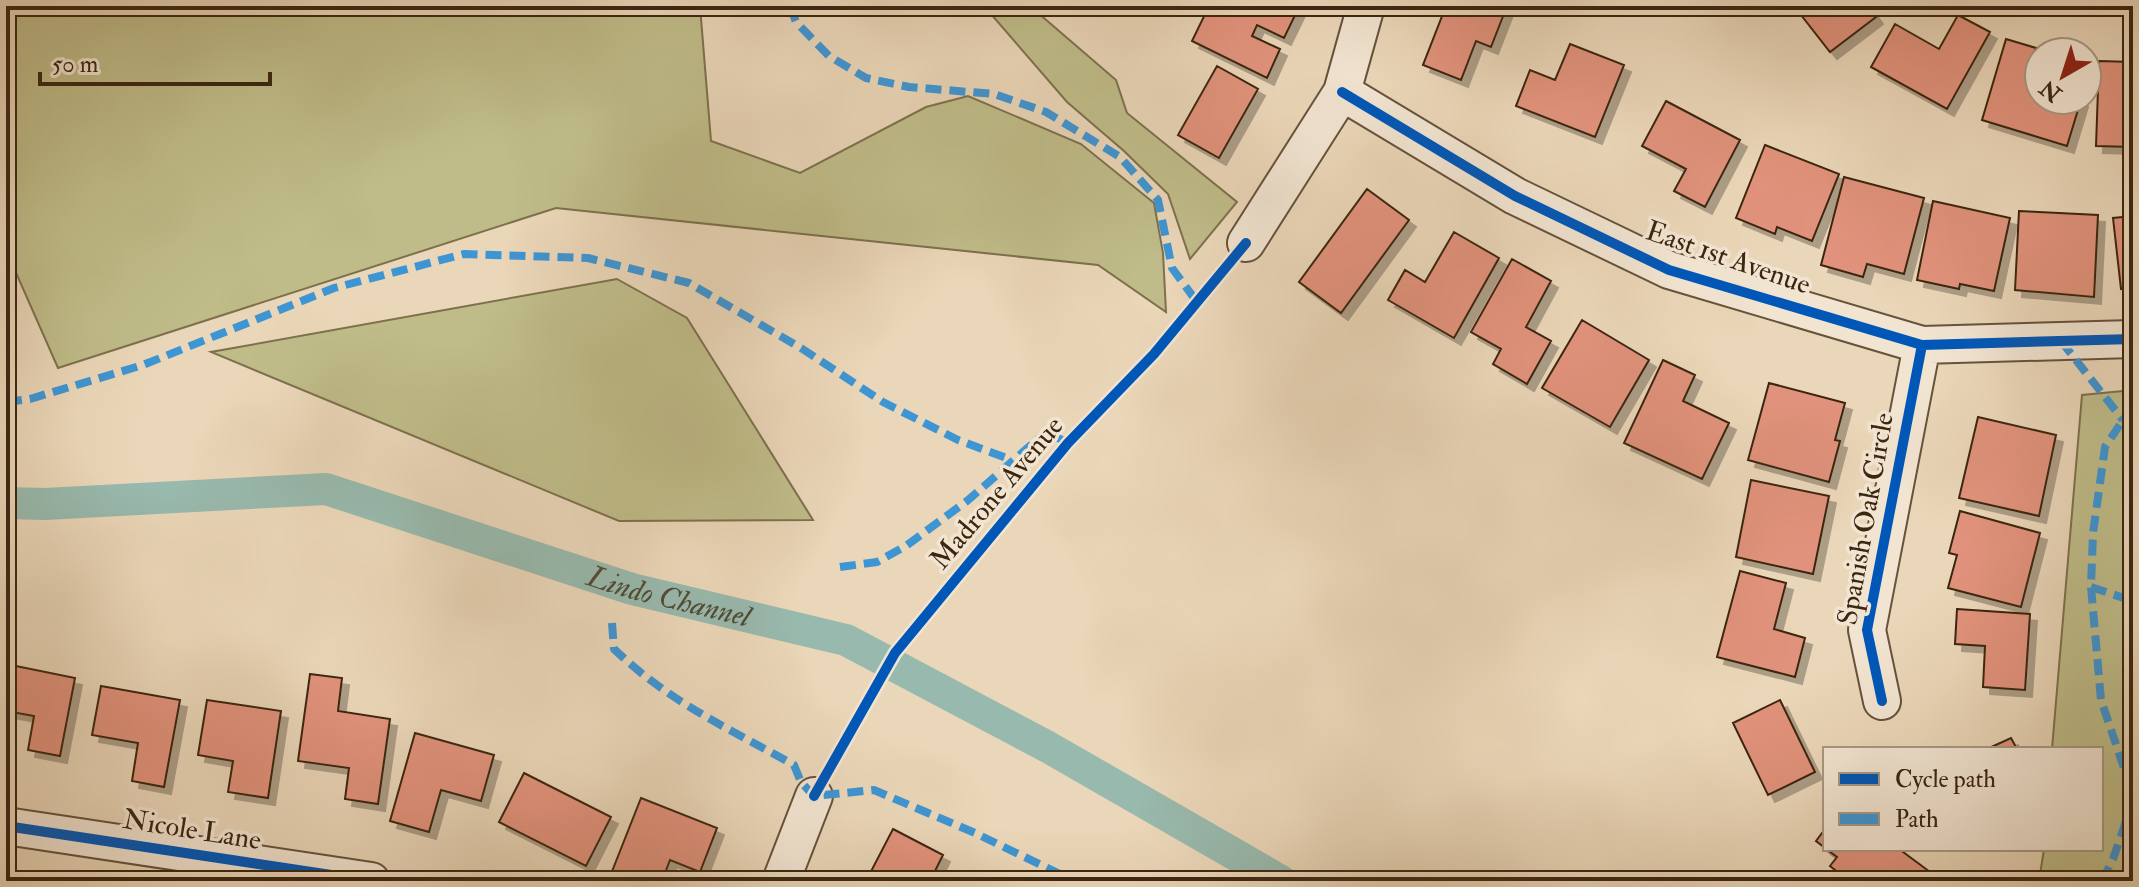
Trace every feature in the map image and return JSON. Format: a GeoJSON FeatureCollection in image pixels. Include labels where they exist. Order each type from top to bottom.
{"type":"FeatureCollection","features":[{"type":"Feature","properties":{"kind":"street"},"geometry":{"type":"LineString","coordinates":[[1246,243],[1342,92],[1366,6]]}},
{"type":"Feature","properties":{"kind":"street","name":"East 1st Avenue"},"geometry":{"type":"LineString","coordinates":[[1342,92],[1515,196],[1669,270],[1922,345],[2133,339]]}},
{"type":"Feature","properties":{"kind":"street","name":"Spanish Oak Circle"},"geometry":{"type":"LineString","coordinates":[[1882,701],[1867,630],[1922,345]]}},
{"type":"Feature","properties":{"kind":"street"},"geometry":{"type":"LineString","coordinates":[[781,881],[814,796]]}},
{"type":"Feature","properties":{"kind":"street","name":"Nicole Lane"},"geometry":{"type":"LineString","coordinates":[[6,826],[371,881]]}},
{"type":"Feature","properties":{"kind":"shaded area"},"geometry":{"type":"Polygon","coordinates":[[[6,6],[700,6],[711,141],[800,173],[926,107],[968,96],[1081,144],[1154,203],[1163,253],[1166,312],[1098,265],[556,208],[58,368],[6,250],[6,6]]]}},
{"type":"Feature","properties":{"kind":"shaded area"},"geometry":{"type":"Polygon","coordinates":[[[984,6],[1030,6],[1116,80],[1127,113],[1237,202],[1190,259],[1168,194],[1067,102],[984,6]]]}},
{"type":"Feature","properties":{"kind":"shaded area"},"geometry":{"type":"Polygon","coordinates":[[[617,279],[687,318],[813,520],[619,521],[211,352],[617,279]]]}},
{"type":"Feature","properties":{"kind":"shaded area"},"geometry":{"type":"Polygon","coordinates":[[[2133,390],[2133,881],[2039,881],[2044,851],[2103,851],[2103,747],[2052,747],[2082,395],[2133,390]]]}},
{"type":"Feature","properties":{"kind":"building"},"geometry":{"type":"Polygon","coordinates":[[[1209,6],[1299,7],[1284,38],[1257,25],[1252,36],[1280,49],[1267,78],[1192,41],[1209,6]]]}},
{"type":"Feature","properties":{"kind":"building"},"geometry":{"type":"Polygon","coordinates":[[[1446,6],[1507,6],[1491,47],[1476,41],[1461,80],[1423,65],[1446,6]]]}},
{"type":"Feature","properties":{"kind":"building"},"geometry":{"type":"Polygon","coordinates":[[[1794,6],[1868,6],[1876,17],[1830,52],[1794,6]]]}},
{"type":"Feature","properties":{"kind":"building"},"geometry":{"type":"Polygon","coordinates":[[[1958,15],[1990,32],[1947,109],[1871,67],[1895,24],[1939,49],[1958,15]]]}},
{"type":"Feature","properties":{"kind":"building"},"geometry":{"type":"Polygon","coordinates":[[[2006,39],[2023,44],[2023,116],[2076,116],[2067,146],[1982,120],[2006,39]]]}},
{"type":"Feature","properties":{"kind":"building"},"geometry":{"type":"Polygon","coordinates":[[[1570,44],[1624,65],[1595,137],[1516,106],[1530,70],[1555,80],[1570,44]]]}},
{"type":"Feature","properties":{"kind":"building"},"geometry":{"type":"Polygon","coordinates":[[[2103,61],[2132,62],[2133,147],[2096,146],[2097,116],[2103,116],[2103,61]]]}},
{"type":"Feature","properties":{"kind":"building"},"geometry":{"type":"Polygon","coordinates":[[[1217,66],[1258,89],[1219,158],[1178,135],[1217,66]]]}},
{"type":"Feature","properties":{"kind":"building"},"geometry":{"type":"Polygon","coordinates":[[[1666,101],[1740,140],[1705,207],[1674,191],[1686,169],[1642,146],[1666,101]]]}},
{"type":"Feature","properties":{"kind":"building"},"geometry":{"type":"Polygon","coordinates":[[[1765,145],[1839,174],[1812,241],[1777,227],[1775,234],[1736,218],[1765,145]]]}},
{"type":"Feature","properties":{"kind":"building"},"geometry":{"type":"Polygon","coordinates":[[[1844,177],[1924,198],[1904,274],[1867,264],[1863,277],[1821,265],[1844,177]]]}},
{"type":"Feature","properties":{"kind":"building"},"geometry":{"type":"Polygon","coordinates":[[[1367,189],[1409,220],[1341,313],[1299,282],[1367,189]]]}},
{"type":"Feature","properties":{"kind":"building"},"geometry":{"type":"Polygon","coordinates":[[[1933,201],[2010,218],[1994,291],[1960,284],[1959,289],[1917,280],[1933,201]]]}},
{"type":"Feature","properties":{"kind":"building"},"geometry":{"type":"Polygon","coordinates":[[[2019,211],[2098,215],[2094,297],[2015,290],[2019,211]]]}},
{"type":"Feature","properties":{"kind":"building"},"geometry":{"type":"Polygon","coordinates":[[[2133,216],[2133,287],[2121,289],[2113,218],[2133,216]]]}},
{"type":"Feature","properties":{"kind":"building"},"geometry":{"type":"Polygon","coordinates":[[[1454,232],[1499,258],[1454,338],[1388,300],[1405,270],[1425,282],[1454,232]]]}},
{"type":"Feature","properties":{"kind":"building"},"geometry":{"type":"Polygon","coordinates":[[[1512,259],[1551,281],[1526,327],[1551,341],[1527,384],[1493,364],[1501,349],[1471,332],[1512,259]]]}},
{"type":"Feature","properties":{"kind":"building"},"geometry":{"type":"Polygon","coordinates":[[[1582,320],[1649,360],[1610,427],[1542,388],[1582,320]]]}},
{"type":"Feature","properties":{"kind":"building"},"geometry":{"type":"Polygon","coordinates":[[[1663,360],[1695,375],[1683,401],[1729,423],[1702,479],[1624,443],[1663,360]]]}},
{"type":"Feature","properties":{"kind":"building"},"geometry":{"type":"Polygon","coordinates":[[[1769,383],[1845,403],[1835,440],[1840,441],[1829,482],[1748,460],[1769,383]]]}},
{"type":"Feature","properties":{"kind":"building"},"geometry":{"type":"Polygon","coordinates":[[[1978,417],[2056,435],[2039,516],[1959,498],[1978,417]]]}},
{"type":"Feature","properties":{"kind":"building"},"geometry":{"type":"Polygon","coordinates":[[[1751,480],[1829,496],[1813,574],[1736,557],[1751,480]]]}},
{"type":"Feature","properties":{"kind":"building"},"geometry":{"type":"Polygon","coordinates":[[[1960,511],[2040,533],[2021,607],[1948,588],[1957,555],[1949,553],[1960,511]]]}},
{"type":"Feature","properties":{"kind":"building"},"geometry":{"type":"Polygon","coordinates":[[[1740,571],[1786,583],[1774,629],[1805,638],[1795,677],[1717,657],[1740,571]]]}},
{"type":"Feature","properties":{"kind":"building"},"geometry":{"type":"Polygon","coordinates":[[[1957,609],[2030,614],[2025,690],[1983,687],[1985,646],[1955,644],[1957,609]]]}},
{"type":"Feature","properties":{"kind":"building"},"geometry":{"type":"Polygon","coordinates":[[[6,664],[75,678],[60,756],[28,750],[34,716],[6,711],[6,664]]]}},
{"type":"Feature","properties":{"kind":"building"},"geometry":{"type":"Polygon","coordinates":[[[310,674],[342,678],[338,711],[390,719],[378,804],[345,799],[349,768],[298,761],[310,674]]]}},
{"type":"Feature","properties":{"kind":"building"},"geometry":{"type":"Polygon","coordinates":[[[101,686],[180,700],[164,787],[132,781],[138,743],[92,735],[101,686]]]}},
{"type":"Feature","properties":{"kind":"building"},"geometry":{"type":"Polygon","coordinates":[[[207,700],[281,711],[268,798],[228,792],[233,761],[198,755],[207,700]]]}},
{"type":"Feature","properties":{"kind":"building"},"geometry":{"type":"Polygon","coordinates":[[[1780,700],[1815,772],[1768,795],[1733,723],[1780,700]]]}},
{"type":"Feature","properties":{"kind":"building"},"geometry":{"type":"Polygon","coordinates":[[[415,733],[494,755],[481,801],[441,790],[429,832],[390,821],[415,733]]]}},
{"type":"Feature","properties":{"kind":"building"},"geometry":{"type":"Polygon","coordinates":[[[2011,738],[2016,747],[1991,747],[2011,738]]]}},
{"type":"Feature","properties":{"kind":"building"},"geometry":{"type":"Polygon","coordinates":[[[524,773],[611,817],[586,866],[499,822],[524,773]]]}},
{"type":"Feature","properties":{"kind":"building"},"geometry":{"type":"Polygon","coordinates":[[[641,798],[717,828],[700,872],[670,860],[662,881],[629,881],[611,874],[641,798]]]}},
{"type":"Feature","properties":{"kind":"building"},"geometry":{"type":"Polygon","coordinates":[[[893,829],[943,855],[930,881],[866,881],[893,829]]]}},
{"type":"Feature","properties":{"kind":"building"},"geometry":{"type":"Polygon","coordinates":[[[1823,832],[1823,846],[1816,841],[1823,832]]]}},
{"type":"Feature","properties":{"kind":"building"},"geometry":{"type":"Polygon","coordinates":[[[1829,851],[1902,851],[1930,872],[1924,881],[1849,881],[1830,866],[1837,857],[1829,851]]]}},
{"type":"Feature","properties":{"kind":"waterway","name":"Lindo Channel"},"geometry":{"type":"LineString","coordinates":[[6,503],[45,504],[326,489],[632,589],[846,640],[1048,747],[1281,881]]}},
{"type":"Feature","properties":{"kind":"marked path"},"geometry":{"type":"LineString","coordinates":[[790,6],[796,22],[829,56],[866,78],[909,87],[994,94],[1046,112],[1120,157],[1158,200],[1172,268],[1197,302]]}},
{"type":"Feature","properties":{"kind":"marked path"},"geometry":{"type":"LineString","coordinates":[[6,402],[30,399],[143,365],[334,288],[464,254],[588,258],[689,283],[801,348],[883,402],[958,440],[1012,460]]}},
{"type":"Feature","properties":{"kind":"marked path"},"geometry":{"type":"LineString","coordinates":[[2061,341],[2123,420]]}},
{"type":"Feature","properties":{"kind":"marked path"},"geometry":{"type":"LineString","coordinates":[[2102,881],[2131,807],[2125,771],[2101,700],[2091,587],[2093,533],[2105,447],[2123,420],[2133,417]]}},
{"type":"Feature","properties":{"kind":"marked path"},"geometry":{"type":"LineString","coordinates":[[840,567],[877,562],[906,546],[967,501],[1046,432],[1068,443]]}},
{"type":"Feature","properties":{"kind":"marked path"},"geometry":{"type":"LineString","coordinates":[[2091,587],[2133,601]]}},
{"type":"Feature","properties":{"kind":"marked path"},"geometry":{"type":"LineString","coordinates":[[612,623],[614,649],[635,668],[700,713],[794,765],[801,782],[814,796],[874,790],[975,833],[1074,881]]}},
{"type":"Feature","properties":{"kind":"cycle path"},"geometry":{"type":"LineString","coordinates":[[1342,92],[1515,196],[1669,270],[1922,345],[2133,339]]}},
{"type":"Feature","properties":{"kind":"cycle path","name":"Madrone Avenue"},"geometry":{"type":"LineString","coordinates":[[814,796],[895,653],[1068,443],[1154,354],[1246,243]]}},
{"type":"Feature","properties":{"kind":"cycle path"},"geometry":{"type":"LineString","coordinates":[[1882,701],[1867,630],[1922,345]]}},
{"type":"Feature","properties":{"kind":"cycle path"},"geometry":{"type":"LineString","coordinates":[[6,826],[371,881]]}}]}
